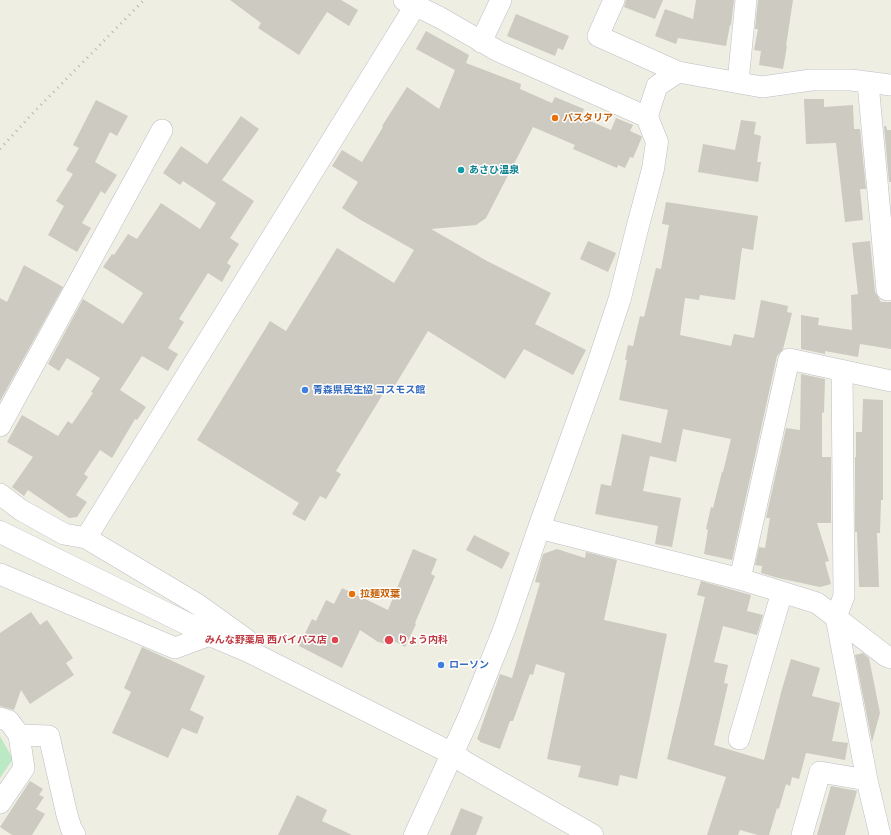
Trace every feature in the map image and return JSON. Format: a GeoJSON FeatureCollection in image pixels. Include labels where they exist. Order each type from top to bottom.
{"type":"FeatureCollection","features":[{"type":"Feature","properties":{"kind":"street"},"geometry":{"type":"LineString","coordinates":[[481,42],[501,0]]}},
{"type":"Feature","properties":{"kind":"street"},"geometry":{"type":"LineString","coordinates":[[614,0],[598,36],[678,72],[762,87],[811,80],[851,80],[891,85]]}},
{"type":"Feature","properties":{"kind":"street"},"geometry":{"type":"LineString","coordinates":[[738,82],[746,0]]}},
{"type":"Feature","properties":{"kind":"street"},"geometry":{"type":"LineString","coordinates":[[86,538],[410,3],[439,17],[498,51],[647,117]]}},
{"type":"Feature","properties":{"kind":"street"},"geometry":{"type":"LineString","coordinates":[[415,835],[453,754],[504,630],[596,370],[620,298],[653,169],[657,142],[647,117],[657,86],[678,72]]}},
{"type":"Feature","properties":{"kind":"street"},"geometry":{"type":"LineString","coordinates":[[868,83],[887,290],[891,289]]}},
{"type":"Feature","properties":{"kind":"street"},"geometry":{"type":"LineString","coordinates":[[0,426],[162,130]]}},
{"type":"Feature","properties":{"kind":"street"},"geometry":{"type":"LineString","coordinates":[[740,579],[789,359],[891,381]]}},
{"type":"Feature","properties":{"kind":"street"},"geometry":{"type":"LineString","coordinates":[[842,371],[844,596],[836,617],[867,780],[880,835]]}},
{"type":"Feature","properties":{"kind":"street"},"geometry":{"type":"LineString","coordinates":[[0,494],[21,510],[64,534],[86,538],[197,604],[247,640],[250,652]]}},
{"type":"Feature","properties":{"kind":"street"},"geometry":{"type":"LineString","coordinates":[[539,528],[740,579],[817,603],[886,656],[891,658]]}},
{"type":"Feature","properties":{"kind":"street"},"geometry":{"type":"LineString","coordinates":[[0,532],[210,635],[250,652],[453,754],[466,764],[592,835]]}},
{"type":"Feature","properties":{"kind":"street"},"geometry":{"type":"LineString","coordinates":[[0,574],[175,648],[210,635]]}},
{"type":"Feature","properties":{"kind":"street"},"geometry":{"type":"LineString","coordinates":[[739,739],[782,592]]}},
{"type":"Feature","properties":{"kind":"street"},"geometry":{"type":"LineString","coordinates":[[0,718],[9,722],[19,735],[24,768],[0,803]]}},
{"type":"Feature","properties":{"kind":"street"},"geometry":{"type":"LineString","coordinates":[[19,735],[49,736],[67,815],[75,835]]}},
{"type":"Feature","properties":{"kind":"street"},"geometry":{"type":"LineString","coordinates":[[802,835],[820,772],[867,780]]}},
{"type":"Feature","properties":{"kind":"green space"},"geometry":{"type":"Polygon","coordinates":[[[0,736],[13,759],[0,778],[0,736]]]}},
{"type":"Feature","properties":{"kind":"building"},"geometry":{"type":"Polygon","coordinates":[[[230,0],[341,0],[358,10],[349,26],[327,12],[299,55],[258,28],[261,23],[230,0]]]}},
{"type":"Feature","properties":{"kind":"building"},"geometry":{"type":"Polygon","coordinates":[[[626,0],[663,0],[655,19],[624,7],[626,0]]]}},
{"type":"Feature","properties":{"kind":"building"},"geometry":{"type":"Polygon","coordinates":[[[696,0],[734,0],[731,25],[726,46],[678,38],[676,44],[655,36],[665,9],[693,19],[696,0]]]}},
{"type":"Feature","properties":{"kind":"building"},"geometry":{"type":"Polygon","coordinates":[[[758,0],[793,0],[783,69],[759,65],[761,51],[754,50],[758,29],[755,29],[758,0]]]}},
{"type":"Feature","properties":{"kind":"building"},"geometry":{"type":"Polygon","coordinates":[[[516,14],[569,36],[563,50],[558,48],[555,56],[507,36],[516,14]]]}},
{"type":"Feature","properties":{"kind":"building"},"geometry":{"type":"Polygon","coordinates":[[[426,31],[469,55],[466,63],[521,84],[520,89],[552,103],[555,97],[584,109],[581,117],[611,130],[616,118],[633,125],[630,131],[642,137],[633,158],[630,157],[625,168],[618,165],[617,168],[573,149],[575,145],[533,127],[486,218],[476,225],[431,229],[487,261],[551,293],[535,324],[586,350],[573,375],[524,349],[505,379],[428,331],[391,392],[386,389],[336,471],[341,474],[326,499],[320,496],[305,521],[292,514],[299,503],[197,440],[270,321],[286,331],[337,248],[394,283],[414,250],[342,208],[358,182],[332,166],[342,150],[362,162],[383,127],[382,126],[407,87],[439,109],[455,70],[416,49],[426,31]]]}},
{"type":"Feature","properties":{"kind":"building"},"geometry":{"type":"Polygon","coordinates":[[[804,99],[824,99],[824,107],[853,105],[854,129],[860,129],[866,189],[860,189],[863,220],[845,222],[836,143],[806,144],[804,99]]]}},
{"type":"Feature","properties":{"kind":"building"},"geometry":{"type":"Polygon","coordinates":[[[96,100],[128,116],[117,136],[110,132],[95,162],[117,175],[105,194],[101,191],[82,223],[91,228],[77,252],[48,235],[64,206],[56,201],[73,174],[66,170],[79,148],[73,145],[96,100]]]}},
{"type":"Feature","properties":{"kind":"building"},"geometry":{"type":"Polygon","coordinates":[[[241,116],[259,129],[222,180],[254,201],[230,238],[239,244],[227,263],[231,266],[222,282],[208,273],[179,319],[184,322],[168,348],[178,354],[168,371],[142,356],[120,390],[146,407],[137,420],[135,419],[112,458],[100,450],[84,474],[88,477],[76,495],[87,502],[77,517],[69,518],[28,490],[24,496],[12,487],[33,457],[7,442],[22,415],[58,436],[68,421],[72,424],[93,393],[91,392],[100,378],[67,358],[59,371],[48,364],[83,299],[123,324],[143,293],[103,267],[112,254],[114,255],[128,234],[137,239],[161,203],[200,229],[216,203],[183,181],[180,185],[163,173],[181,146],[207,164],[241,116]]]}},
{"type":"Feature","properties":{"kind":"building"},"geometry":{"type":"Polygon","coordinates":[[[741,120],[756,122],[754,134],[761,136],[757,162],[761,162],[758,182],[698,172],[703,144],[735,150],[741,120]]]}},
{"type":"Feature","properties":{"kind":"building"},"geometry":{"type":"Polygon","coordinates":[[[884,126],[886,126],[887,130],[891,130],[891,182],[889,182],[884,126]]]}},
{"type":"Feature","properties":{"kind":"building"},"geometry":{"type":"Polygon","coordinates":[[[666,202],[758,216],[753,250],[742,248],[735,300],[700,295],[699,300],[685,298],[680,335],[731,346],[734,334],[754,338],[761,300],[788,306],[787,312],[792,313],[783,349],[777,356],[732,560],[704,554],[708,530],[706,529],[711,507],[713,508],[731,439],[683,429],[676,462],[650,456],[643,491],[681,498],[672,547],[655,544],[658,526],[595,514],[601,484],[611,486],[622,434],[661,443],[668,410],[619,400],[627,360],[625,360],[628,345],[633,346],[640,316],[644,317],[656,268],[661,269],[669,225],[662,224],[666,202]]]}},
{"type":"Feature","properties":{"kind":"building"},"geometry":{"type":"Polygon","coordinates":[[[588,241],[616,253],[608,272],[580,259],[588,241]]]}},
{"type":"Feature","properties":{"kind":"building"},"geometry":{"type":"Polygon","coordinates":[[[870,241],[875,292],[881,302],[891,302],[891,349],[860,344],[858,357],[825,351],[825,354],[801,349],[801,315],[819,318],[818,325],[852,330],[851,295],[858,294],[852,243],[870,241]]]}},
{"type":"Feature","properties":{"kind":"building"},"geometry":{"type":"Polygon","coordinates":[[[24,265],[63,287],[0,401],[0,298],[7,302],[24,265]]]}},
{"type":"Feature","properties":{"kind":"building"},"geometry":{"type":"Polygon","coordinates":[[[801,374],[825,379],[824,413],[822,412],[822,457],[831,457],[831,523],[817,523],[829,561],[825,562],[831,584],[820,587],[761,573],[762,566],[755,565],[759,547],[765,548],[770,518],[766,518],[786,428],[800,430],[801,374]]]}},
{"type":"Feature","properties":{"kind":"building"},"geometry":{"type":"Polygon","coordinates":[[[863,399],[883,400],[883,500],[881,500],[880,533],[877,533],[879,587],[859,587],[857,532],[855,532],[855,457],[856,432],[862,432],[863,399]]]}},
{"type":"Feature","properties":{"kind":"building"},"geometry":{"type":"Polygon","coordinates":[[[474,535],[510,553],[502,569],[466,550],[474,535]]]}},
{"type":"Feature","properties":{"kind":"building"},"geometry":{"type":"Polygon","coordinates":[[[413,549],[437,559],[431,574],[435,576],[405,647],[396,642],[387,644],[378,642],[360,630],[342,668],[299,646],[312,619],[316,621],[326,600],[334,604],[342,588],[388,610],[413,549]]]}},
{"type":"Feature","properties":{"kind":"building"},"geometry":{"type":"Polygon","coordinates":[[[557,549],[585,558],[586,552],[617,560],[604,620],[667,634],[637,779],[620,775],[618,786],[578,777],[581,766],[547,759],[565,673],[536,664],[533,675],[530,674],[513,721],[510,721],[500,749],[480,742],[477,739],[500,674],[512,678],[540,583],[535,582],[543,554],[557,549]]]}},
{"type":"Feature","properties":{"kind":"building"},"geometry":{"type":"Polygon","coordinates":[[[701,581],[751,595],[747,611],[763,615],[757,635],[723,626],[714,662],[728,665],[724,683],[728,684],[714,745],[764,760],[791,659],[820,668],[812,696],[840,703],[832,741],[848,743],[845,760],[806,753],[799,779],[792,777],[790,786],[786,784],[779,809],[777,808],[769,835],[758,835],[740,830],[738,835],[707,835],[726,777],[667,759],[705,597],[697,595],[701,581]]]}},
{"type":"Feature","properties":{"kind":"building"},"geometry":{"type":"Polygon","coordinates":[[[31,612],[40,625],[47,620],[73,658],[66,663],[74,675],[30,704],[21,690],[14,710],[0,706],[0,633],[31,612]]]}},
{"type":"Feature","properties":{"kind":"building"},"geometry":{"type":"Polygon","coordinates":[[[142,647],[205,676],[190,710],[204,717],[197,734],[182,728],[168,758],[112,733],[131,692],[124,688],[142,647]]]}},
{"type":"Feature","properties":{"kind":"building"},"geometry":{"type":"Polygon","coordinates":[[[863,653],[869,658],[880,713],[872,742],[855,655],[863,653]]]}},
{"type":"Feature","properties":{"kind":"building"},"geometry":{"type":"Polygon","coordinates":[[[30,781],[43,789],[39,795],[44,797],[36,809],[45,814],[32,835],[12,835],[0,827],[30,781]]]}},
{"type":"Feature","properties":{"kind":"building"},"geometry":{"type":"Polygon","coordinates":[[[831,786],[857,791],[845,835],[817,835],[831,786]]]}},
{"type":"Feature","properties":{"kind":"building"},"geometry":{"type":"Polygon","coordinates":[[[297,795],[327,810],[322,821],[352,835],[278,835],[297,795]]]}},
{"type":"Feature","properties":{"kind":"building"},"geometry":{"type":"Polygon","coordinates":[[[461,808],[483,817],[476,835],[450,835],[461,808]]]}},
{"type":"Feature","properties":{"kind":"railway"},"geometry":{"type":"LineString","coordinates":[[0,149],[33,113],[144,0]]}},
{"type":"Feature","properties":{"kind":"place","name":"パスタリア"},"geometry":{"type":"Point","coordinates":[555,118]}},
{"type":"Feature","properties":{"kind":"place","name":"あさひ温泉"},"geometry":{"type":"Point","coordinates":[461,170]}},
{"type":"Feature","properties":{"kind":"place","name":"青森県民生協 コスモス館"},"geometry":{"type":"Point","coordinates":[305,390]}},
{"type":"Feature","properties":{"kind":"place","name":"拉麺双葉"},"geometry":{"type":"Point","coordinates":[352,594]}},
{"type":"Feature","properties":{"kind":"place","name":"みんな野薬局 西バイパス店"},"geometry":{"type":"Point","coordinates":[335,640]}},
{"type":"Feature","properties":{"kind":"place","name":"りょう内科"},"geometry":{"type":"Point","coordinates":[389,640]}},
{"type":"Feature","properties":{"kind":"place","name":"ローソン"},"geometry":{"type":"Point","coordinates":[441,665]}}]}
